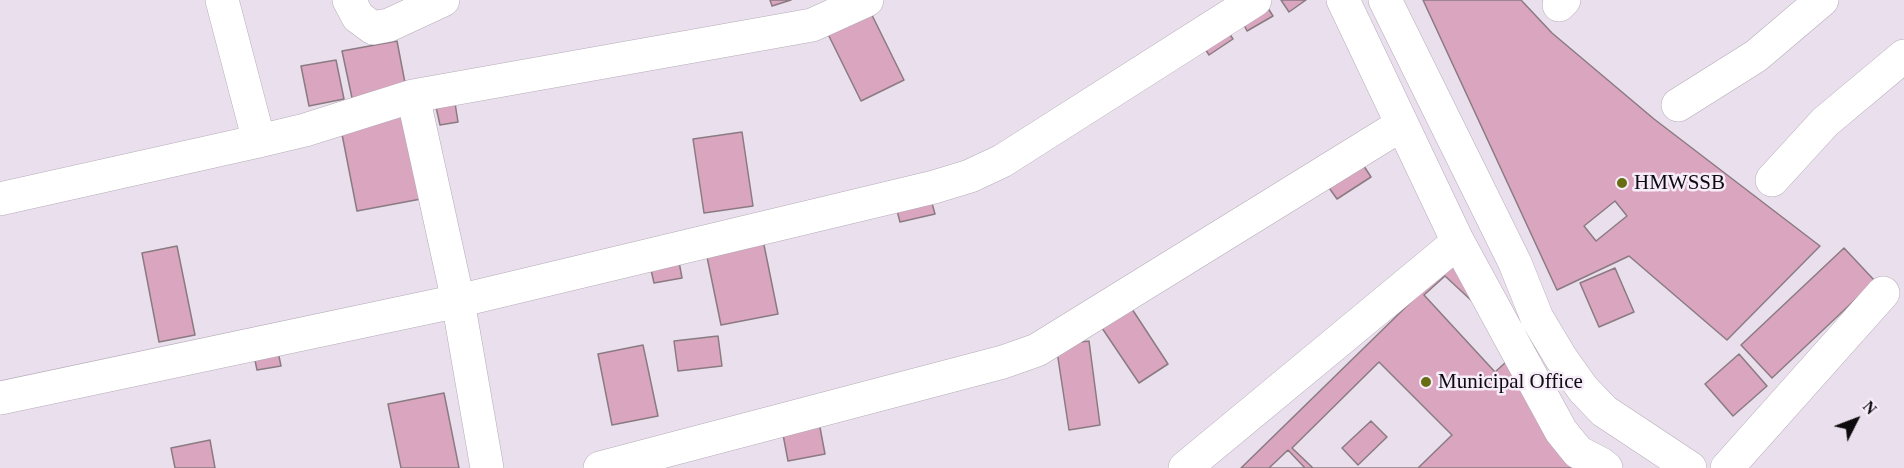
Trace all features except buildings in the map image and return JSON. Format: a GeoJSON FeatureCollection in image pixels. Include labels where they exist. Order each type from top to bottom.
{"type":"FeatureCollection","features":[{"type":"Feature","properties":{"kind":"street"},"geometry":{"type":"LineString","coordinates":[[222,0],[259,141]]}},
{"type":"Feature","properties":{"kind":"street"},"geometry":{"type":"LineString","coordinates":[[350,0],[358,17],[373,28],[389,25],[443,0]]}},
{"type":"Feature","properties":{"kind":"street"},"geometry":{"type":"LineString","coordinates":[[0,198],[305,130],[413,96],[812,25],[867,0]]}},
{"type":"Feature","properties":{"kind":"street"},"geometry":{"type":"LineString","coordinates":[[0,398],[458,301],[934,187],[969,176],[1002,161],[1255,0]]}},
{"type":"Feature","properties":{"kind":"street"},"geometry":{"type":"LineString","coordinates":[[1343,0],[1458,242],[1561,431],[1578,452],[1602,466],[1636,431]]}},
{"type":"Feature","properties":{"kind":"street"},"geometry":{"type":"LineString","coordinates":[[1385,0],[1515,262],[1537,318],[1561,358],[1583,389],[1604,411],[1690,468]]}},
{"type":"Feature","properties":{"kind":"street"},"geometry":{"type":"LineString","coordinates":[[1678,105],[1756,56],[1822,0]]}},
{"type":"Feature","properties":{"kind":"street"},"geometry":{"type":"LineString","coordinates":[[1772,180],[1826,122],[1904,56]]}},
{"type":"Feature","properties":{"kind":"street"},"geometry":{"type":"LineString","coordinates":[[413,96],[458,301],[487,468]]}},
{"type":"Feature","properties":{"kind":"street"},"geometry":{"type":"LineString","coordinates":[[600,468],[991,366],[1037,350],[1401,125]]}},
{"type":"Feature","properties":{"kind":"street"},"geometry":{"type":"LineString","coordinates":[[1185,468],[1458,242]]}},
{"type":"Feature","properties":{"kind":"street"},"geometry":{"type":"LineString","coordinates":[[1727,468],[1883,293]]}},
{"type":"Feature","properties":{"kind":"place","name":"HMWSSB"},"geometry":{"type":"Point","coordinates":[1622,183]}},
{"type":"Feature","properties":{"kind":"place","name":"Municipal Office"},"geometry":{"type":"Point","coordinates":[1426,382]}}]}
